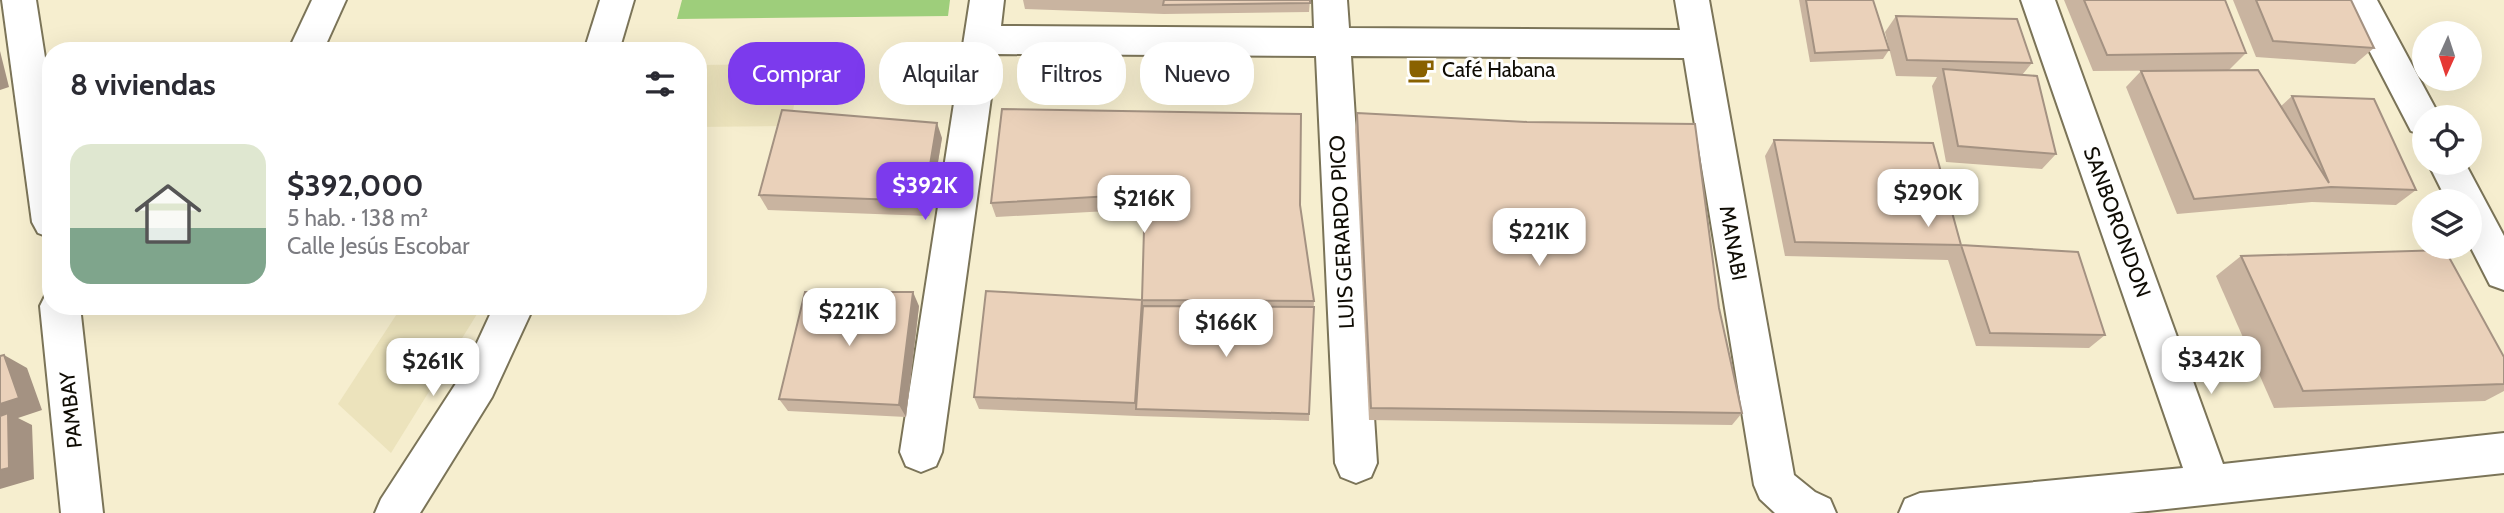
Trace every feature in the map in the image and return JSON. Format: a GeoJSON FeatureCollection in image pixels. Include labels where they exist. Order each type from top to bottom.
{"type":"FeatureCollection","features":[{"type":"Feature","properties":{"kind":"street"},"geometry":{"type":"LineString","coordinates":[[19,0],[42,160]]}},
{"type":"Feature","properties":{"kind":"street"},"geometry":{"type":"LineString","coordinates":[[309,42],[329,0]]}},
{"type":"Feature","properties":{"kind":"street"},"geometry":{"type":"LineString","coordinates":[[604,42],[618,0]]}},
{"type":"Feature","properties":{"kind":"street"},"geometry":{"type":"LineString","coordinates":[[921,452],[986,0]]}},
{"type":"Feature","properties":{"kind":"street","name":"LUIS GERARDO PICO"},"geometry":{"type":"LineString","coordinates":[[1330,0],[1356,463]]}},
{"type":"Feature","properties":{"kind":"street","name":"MANABI"},"geometry":{"type":"LineString","coordinates":[[1692,0],[1775,485],[1801,508],[1815,513]]}},
{"type":"Feature","properties":{"kind":"street","name":"SANBORONDON"},"geometry":{"type":"LineString","coordinates":[[2038,0],[2210,485]]}},
{"type":"Feature","properties":{"kind":"street"},"geometry":{"type":"LineString","coordinates":[[2360,0],[2416,105]]}},
{"type":"Feature","properties":{"kind":"street"},"geometry":{"type":"LineString","coordinates":[[981,40],[1698,44]]}},
{"type":"Feature","properties":{"kind":"street"},"geometry":{"type":"LineString","coordinates":[[2482,232],[2504,273]]}},
{"type":"Feature","properties":{"kind":"street","name":"PAMBAY"},"geometry":{"type":"LineString","coordinates":[[61,315],[82,513]]}},
{"type":"Feature","properties":{"kind":"street"},"geometry":{"type":"LineString","coordinates":[[396,513],[478,384],[510,315]]}},
{"type":"Feature","properties":{"kind":"street"},"geometry":{"type":"LineString","coordinates":[[1920,513],[2504,453]]}},
{"type":"Feature","properties":{"kind":"shaded area"},"geometry":{"type":"Polygon","coordinates":[[[707,65],[728,65],[728,105],[794,105],[790,126],[707,127],[707,65]]]}},
{"type":"Feature","properties":{"kind":"shaded area"},"geometry":{"type":"Polygon","coordinates":[[[396,315],[476,315],[391,453],[338,404],[396,315]]]}},
{"type":"Feature","properties":{"kind":"green space"},"geometry":{"type":"Polygon","coordinates":[[[682,0],[950,0],[948,16],[677,19],[682,0]]]}},
{"type":"Feature","properties":{"kind":"building"},"geometry":{"type":"Polygon","coordinates":[[[1164,0],[1310,0],[1310,3],[1163,5],[1164,0]]]}},
{"type":"Feature","properties":{"kind":"building"},"geometry":{"type":"Polygon","coordinates":[[[1806,0],[1873,0],[1889,50],[1815,53],[1806,0]]]}},
{"type":"Feature","properties":{"kind":"building"},"geometry":{"type":"Polygon","coordinates":[[[2084,0],[2225,0],[2246,53],[2107,55],[2084,0]]]}},
{"type":"Feature","properties":{"kind":"building"},"geometry":{"type":"Polygon","coordinates":[[[2256,0],[2351,0],[2374,48],[2273,41],[2256,0]]]}},
{"type":"Feature","properties":{"kind":"building"},"geometry":{"type":"Polygon","coordinates":[[[1896,16],[2017,19],[2032,63],[1907,60],[1896,16]]]}},
{"type":"Feature","properties":{"kind":"building"},"geometry":{"type":"Polygon","coordinates":[[[1943,69],[2037,76],[2056,154],[1958,146],[1943,69]]]}},
{"type":"Feature","properties":{"kind":"building"},"geometry":{"type":"Polygon","coordinates":[[[2258,70],[2329,183],[2292,96],[2374,99],[2416,189],[2331,187],[2194,199],[2141,71],[2258,70]]]}},
{"type":"Feature","properties":{"kind":"building"},"geometry":{"type":"Polygon","coordinates":[[[1002,109],[1301,114],[1300,205],[1314,301],[1142,300],[1145,194],[991,203],[1002,109]]]}},
{"type":"Feature","properties":{"kind":"building"},"geometry":{"type":"Polygon","coordinates":[[[782,110],[937,123],[924,201],[759,195],[782,110]]]}},
{"type":"Feature","properties":{"kind":"building"},"geometry":{"type":"Polygon","coordinates":[[[1357,113],[1527,122],[1695,124],[1719,308],[1742,413],[1371,408],[1357,113]]]}},
{"type":"Feature","properties":{"kind":"building"},"geometry":{"type":"Polygon","coordinates":[[[1774,140],[1933,143],[1961,245],[1795,242],[1774,140]]]}},
{"type":"Feature","properties":{"kind":"building"},"geometry":{"type":"Polygon","coordinates":[[[1961,245],[2078,252],[2105,335],[1990,333],[1961,245]]]}},
{"type":"Feature","properties":{"kind":"building"},"geometry":{"type":"Polygon","coordinates":[[[2412,251],[2412,259],[2450,259],[2504,357],[2504,384],[2303,391],[2241,256],[2412,251]]]}},
{"type":"Feature","properties":{"kind":"building"},"geometry":{"type":"Polygon","coordinates":[[[986,291],[1142,300],[1135,403],[974,397],[986,291]]]}},
{"type":"Feature","properties":{"kind":"building"},"geometry":{"type":"Polygon","coordinates":[[[805,292],[913,292],[899,405],[779,399],[805,292]]]}},
{"type":"Feature","properties":{"kind":"building"},"geometry":{"type":"Polygon","coordinates":[[[1143,306],[1314,307],[1309,414],[1136,409],[1143,306]]]}},
{"type":"Feature","properties":{"kind":"building"},"geometry":{"type":"Polygon","coordinates":[[[4,355],[19,398],[0,404],[0,356],[4,355]]]}},
{"type":"Feature","properties":{"kind":"building"},"geometry":{"type":"Polygon","coordinates":[[[8,413],[9,468],[0,470],[0,416],[8,413]]]}},
{"type":"Feature","properties":{"kind":"place","name":"Café Habana"},"geometry":{"type":"Point","coordinates":[1421,70]}}]}
